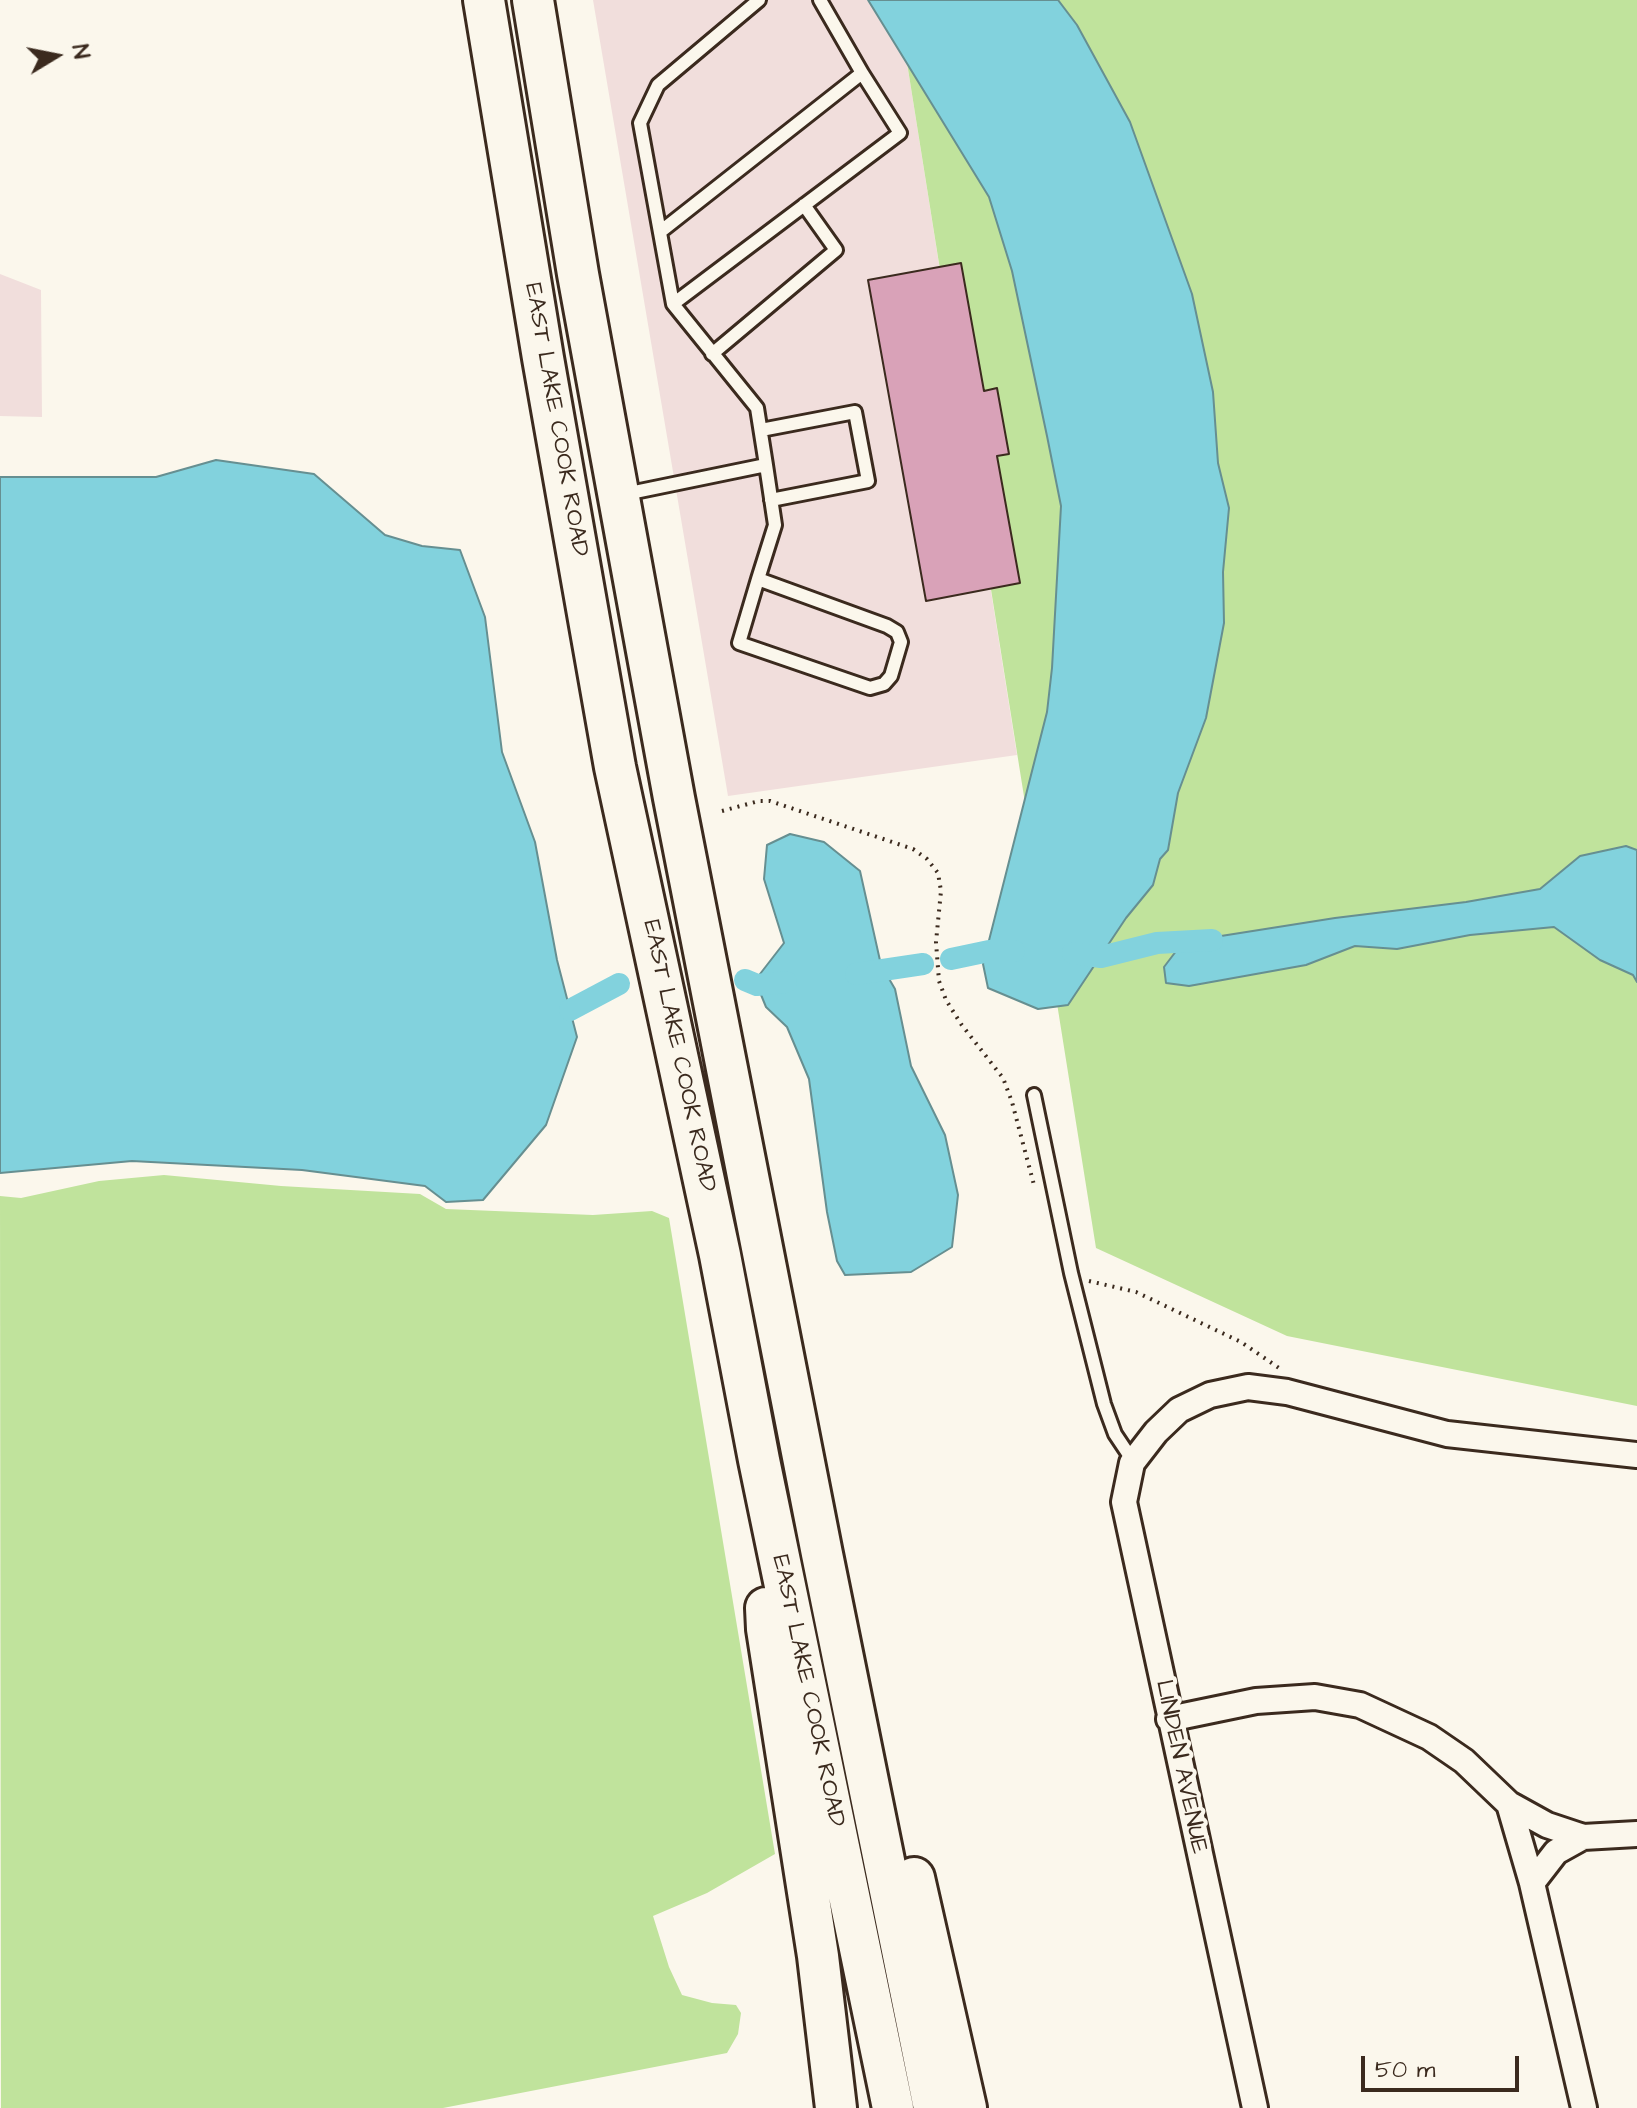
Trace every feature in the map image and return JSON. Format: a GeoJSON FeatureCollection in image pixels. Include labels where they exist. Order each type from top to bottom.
{"type":"FeatureCollection","features":[{"type":"Feature","properties":{"kind":"main road","name":"EAST LAKE COOK ROAD"},"geometry":{"type":"LineString","coordinates":[[484,0],[615,767],[720,1255],[759,1460],[893,2108]]}},
{"type":"Feature","properties":{"kind":"main road","name":"EAST LAKE COOK ROAD"},"geometry":{"type":"LineString","coordinates":[[533,0],[578,274],[674,798],[934,2108]]}},
{"type":"Feature","properties":{"kind":"main road"},"geometry":{"type":"LineString","coordinates":[[570,504],[618,495]]}},
{"type":"Feature","properties":{"kind":"main road"},"geometry":{"type":"LineString","coordinates":[[759,1460],[767,1629],[818,1956],[836,2108]]}},
{"type":"Feature","properties":{"kind":"main road"},"geometry":{"type":"LineString","coordinates":[[822,1554],[871,1686],[966,2108]]}},
{"type":"Feature","properties":{"kind":"street","name":"LINDEN AVENUE"},"geometry":{"type":"LineString","coordinates":[[1255,2108],[1124,1502],[1133,1461],[1179,1410],[1210,1395],[1248,1387],[1287,1392],[1447,1434],[1637,1455]]}},
{"type":"Feature","properties":{"kind":"street"},"geometry":{"type":"LineString","coordinates":[[1169,1719],[1256,1701],[1315,1697],[1360,1705],[1429,1737],[1464,1761],[1509,1804],[1547,1825],[1583,1837],[1637,1834]]}},
{"type":"Feature","properties":{"kind":"street"},"geometry":{"type":"LineString","coordinates":[[1509,1804],[1532,1883],[1584,2108]]}},
{"type":"Feature","properties":{"kind":"street"},"geometry":{"type":"LineString","coordinates":[[1532,1883],[1556,1852],[1583,1837]]}},
{"type":"Feature","properties":{"kind":"lane"},"geometry":{"type":"LineString","coordinates":[[758,579],[897,632],[901,642],[891,676],[884,684],[870,688],[739,643],[758,579],[775,525],[757,408],[673,304],[640,123],[658,85],[759,0]]}},
{"type":"Feature","properties":{"kind":"lane"},"geometry":{"type":"LineString","coordinates":[[673,304],[900,133],[820,0]]}},
{"type":"Feature","properties":{"kind":"lane"},"geometry":{"type":"LineString","coordinates":[[660,232],[862,73]]}},
{"type":"Feature","properties":{"kind":"lane"},"geometry":{"type":"LineString","coordinates":[[712,354],[836,250],[804,205]]}},
{"type":"Feature","properties":{"kind":"lane"},"geometry":{"type":"LineString","coordinates":[[761,430],[855,412],[868,481],[771,500]]}},
{"type":"Feature","properties":{"kind":"lane"},"geometry":{"type":"LineString","coordinates":[[618,495],[766,465]]}},
{"type":"Feature","properties":{"kind":"lane"},"geometry":{"type":"LineString","coordinates":[[1034,1095],[1071,1273],[1104,1404],[1115,1434],[1133,1461]]}},
{"type":"Feature","properties":{"kind":"path"},"geometry":{"type":"LineString","coordinates":[[722,811],[770,801],[913,849],[927,859],[938,873],[941,891],[936,942],[939,981],[946,1000],[961,1024],[1003,1078],[1035,1188]]}},
{"type":"Feature","properties":{"kind":"path"},"geometry":{"type":"LineString","coordinates":[[1071,1273],[1085,1280],[1136,1292],[1241,1342],[1285,1372]]}},
{"type":"Feature","properties":{"kind":"shaded area"},"geometry":{"type":"Polygon","coordinates":[[[593,0],[897,0],[1017,755],[728,796],[593,0]]]}},
{"type":"Feature","properties":{"kind":"shaded area"},"geometry":{"type":"Polygon","coordinates":[[[0,274],[41,290],[42,417],[0,416],[0,274]]]}},
{"type":"Feature","properties":{"kind":"green space"},"geometry":{"type":"Polygon","coordinates":[[[897,0],[1637,0],[1637,1406],[1287,1336],[1096,1248],[897,0]]]}},
{"type":"Feature","properties":{"kind":"green space"},"geometry":{"type":"Polygon","coordinates":[[[164,1175],[420,1194],[446,1209],[593,1215],[652,1211],[669,1218],[775,1854],[707,1893],[653,1916],[669,1967],[682,1995],[712,2003],[736,2005],[741,2013],[738,2034],[727,2053],[443,2108],[1,2108],[0,1196],[21,1198],[99,1181],[164,1175]]]}},
{"type":"Feature","properties":{"kind":"water"},"geometry":{"type":"Polygon","coordinates":[[[868,0],[1058,0],[1077,25],[1130,122],[1192,294],[1213,392],[1218,463],[1229,508],[1223,572],[1224,623],[1206,718],[1178,793],[1168,850],[1160,859],[1153,885],[1126,918],[1068,1005],[1038,1009],[988,988],[983,964],[1047,712],[1061,506],[1012,271],[989,197],[868,0]]]}},
{"type":"Feature","properties":{"kind":"water"},"geometry":{"type":"Polygon","coordinates":[[[216,460],[314,474],[385,535],[422,546],[460,550],[485,617],[502,752],[535,842],[557,960],[577,1037],[546,1125],[483,1200],[446,1202],[425,1186],[302,1170],[132,1161],[0,1173],[0,477],[156,477],[216,460]]]}},
{"type":"Feature","properties":{"kind":"water"},"geometry":{"type":"Polygon","coordinates":[[[790,834],[824,842],[860,871],[881,965],[895,989],[911,1066],[945,1135],[958,1195],[952,1247],[911,1272],[845,1275],[837,1261],[827,1212],[809,1079],[787,1027],[766,1007],[757,985],[760,974],[784,943],[764,879],[767,845],[790,834]]]}},
{"type":"Feature","properties":{"kind":"water"},"geometry":{"type":"Polygon","coordinates":[[[1626,846],[1637,850],[1637,982],[1633,975],[1600,960],[1554,927],[1470,935],[1397,949],[1355,946],[1306,965],[1189,986],[1166,983],[1164,967],[1183,942],[1540,889],[1580,856],[1626,846]]]}},
{"type":"Feature","properties":{"kind":"building"},"geometry":{"type":"Polygon","coordinates":[[[961,263],[984,391],[997,388],[1009,454],[997,456],[1020,583],[926,601],[868,280],[961,263]]]}},
{"type":"Feature","properties":{"kind":"waterway"},"geometry":{"type":"LineString","coordinates":[[1073,953],[1101,957],[1157,943],[1212,940]]}},
{"type":"Feature","properties":{"kind":"waterway"},"geometry":{"type":"LineString","coordinates":[[951,959],[989,951],[1014,951]]}},
{"type":"Feature","properties":{"kind":"waterway"},"geometry":{"type":"LineString","coordinates":[[856,974],[923,964]]}},
{"type":"Feature","properties":{"kind":"waterway"},"geometry":{"type":"LineString","coordinates":[[745,980],[757,985],[786,982]]}},
{"type":"Feature","properties":{"kind":"waterway"},"geometry":{"type":"LineString","coordinates":[[570,1010],[619,984]]}}]}
